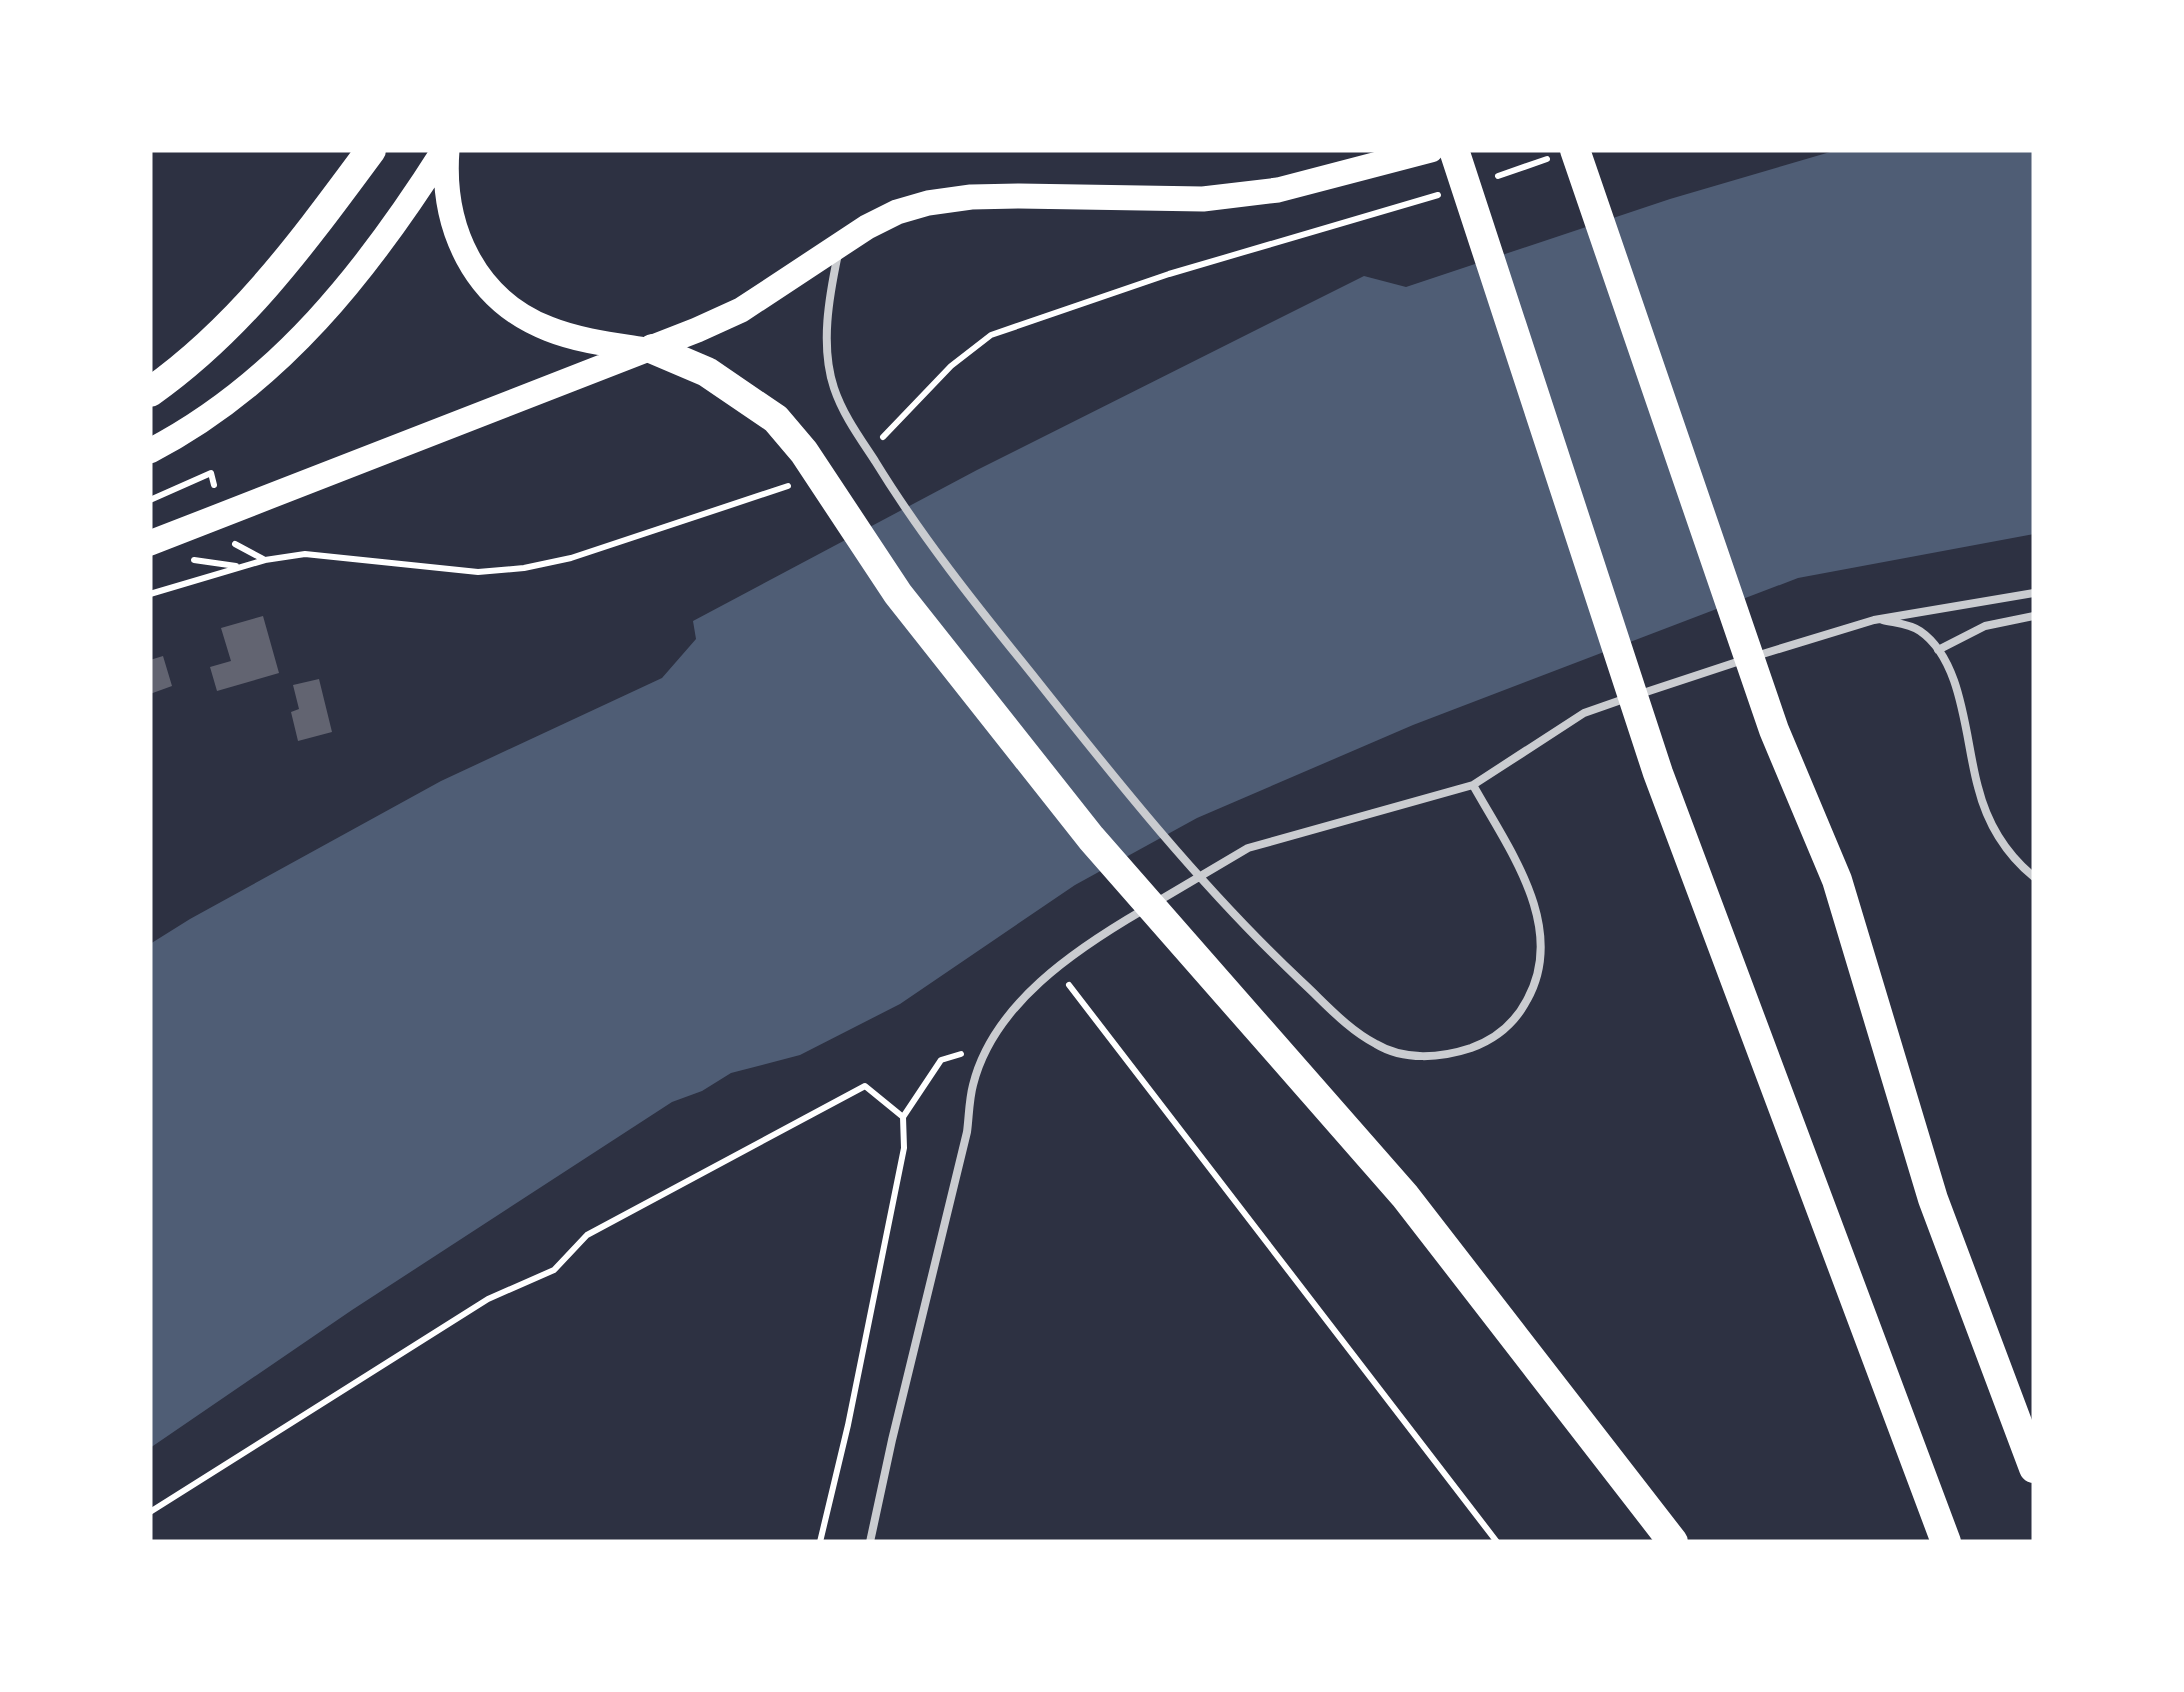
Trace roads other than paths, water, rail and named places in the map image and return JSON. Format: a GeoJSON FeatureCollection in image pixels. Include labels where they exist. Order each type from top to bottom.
{"type":"FeatureCollection","features":[{"type":"Feature","properties":{"kind":"highway"},"geometry":{"type":"LineString","coordinates":[[150,392],[222,335],[292,258],[371,150]]}},
{"type":"Feature","properties":{"kind":"highway"},"geometry":{"type":"LineString","coordinates":[[446,150],[444,180],[458,238],[474,272],[494,297],[520,316],[551,330],[649,350],[707,372],[776,419],[804,452],[898,594],[1091,838],[1405,1196],[1673,1542]]}},
{"type":"Feature","properties":{"kind":"highway"},"geometry":{"type":"LineString","coordinates":[[150,451],[239,394],[296,344],[380,246],[446,150]]}},
{"type":"Feature","properties":{"kind":"highway"},"geometry":{"type":"LineString","coordinates":[[150,542],[649,350],[741,310],[897,212],[971,197],[1204,199],[1278,190],[1431,150]]}},
{"type":"Feature","properties":{"kind":"highway"},"geometry":{"type":"LineString","coordinates":[[1454,150],[1658,773],[1946,1542]]}},
{"type":"Feature","properties":{"kind":"highway"},"geometry":{"type":"LineString","coordinates":[[1565,153],[1774,730],[1836,880],[1933,1199],[2034,1468]]}},
{"type":"Feature","properties":{"kind":"lane"},"geometry":{"type":"LineString","coordinates":[[840,245],[826,346],[834,388],[846,416],[912,520],[1096,754],[1250,933],[1353,1029],[1378,1046],[1402,1054],[1450,1054],[1495,1037],[1512,1022],[1534,988],[1540,968],[1542,938],[1520,868],[1473,784]]}},
{"type":"Feature","properties":{"kind":"lane"},"geometry":{"type":"LineString","coordinates":[[870,1542],[967,1132],[973,1084],[990,1044],[1017,1004],[1056,969],[1107,931],[1248,848],[1473,784],[1584,713],[1879,619],[2034,593]]}},
{"type":"Feature","properties":{"kind":"lane"},"geometry":{"type":"LineString","coordinates":[[1938,650],[1985,626],[2034,616]]}},
{"type":"Feature","properties":{"kind":"lane"},"geometry":{"type":"LineString","coordinates":[[1879,619],[1916,628],[1938,650],[1957,688],[1978,790],[2003,846],[2034,877]]}},
{"type":"Feature","properties":{"kind":"water"},"geometry":{"type":"Polygon","coordinates":[[[1837,150],[2034,150],[2034,534],[1798,578],[1413,725],[1197,818],[1075,885],[900,1004],[800,1055],[731,1073],[702,1091],[672,1102],[352,1310],[150,1448],[150,944],[441,781],[662,678],[696,639],[693,621],[977,470],[1364,276],[1406,287],[1670,199],[1837,150]]]}}]}
